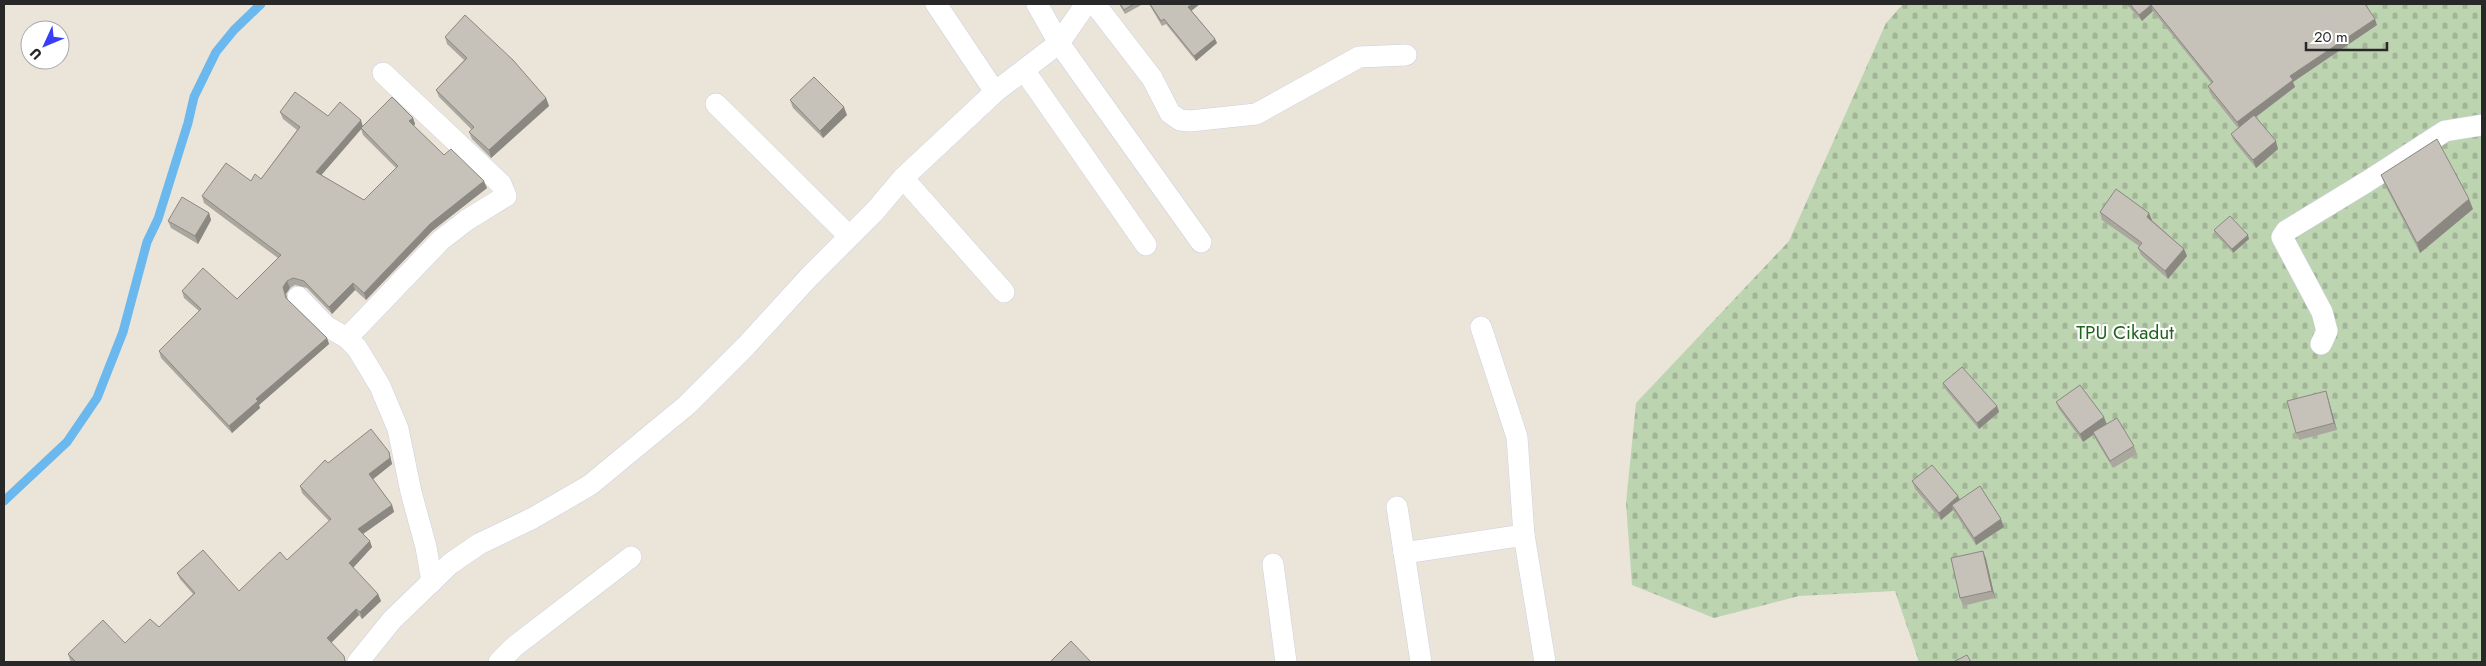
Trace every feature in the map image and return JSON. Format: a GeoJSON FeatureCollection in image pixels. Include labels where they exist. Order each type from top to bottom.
{"type":"FeatureCollection","features":[{"type":"Feature","properties":{"kind":"street"},"geometry":{"type":"LineString","coordinates":[[936,4],[995,92]]}},
{"type":"Feature","properties":{"kind":"street"},"geometry":{"type":"LineString","coordinates":[[1037,4],[1059,43],[1201,242]]}},
{"type":"Feature","properties":{"kind":"street"},"geometry":{"type":"LineString","coordinates":[[358,662],[392,620],[450,564],[479,544],[533,518],[590,485],[687,405],[875,211],[903,178],[995,92],[1059,43],[1086,4]]}},
{"type":"Feature","properties":{"kind":"street"},"geometry":{"type":"LineString","coordinates":[[1095,4],[1152,78],[1170,113],[1180,120],[1190,122],[1256,114],[1359,57],[1406,56]]}},
{"type":"Feature","properties":{"kind":"street"},"geometry":{"type":"LineString","coordinates":[[1024,70],[1146,245]]}},
{"type":"Feature","properties":{"kind":"street"},"geometry":{"type":"LineString","coordinates":[[347,338],[441,240],[467,220],[506,196],[501,184],[383,73]]}},
{"type":"Feature","properties":{"kind":"street"},"geometry":{"type":"LineString","coordinates":[[716,104],[849,236]]}},
{"type":"Feature","properties":{"kind":"street"},"geometry":{"type":"LineString","coordinates":[[2321,344],[2327,331],[2322,312],[2282,237],[2286,231],[2445,131],[2482,125]]}},
{"type":"Feature","properties":{"kind":"street"},"geometry":{"type":"LineString","coordinates":[[903,178],[1004,292]]}},
{"type":"Feature","properties":{"kind":"street"},"geometry":{"type":"LineString","coordinates":[[298,297],[326,326],[347,338],[357,348],[380,386],[398,429],[411,492],[426,547],[432,582]]}},
{"type":"Feature","properties":{"kind":"street"},"geometry":{"type":"LineString","coordinates":[[1481,326],[1517,437],[1524,535],[1545,662]]}},
{"type":"Feature","properties":{"kind":"street"},"geometry":{"type":"LineString","coordinates":[[1397,507],[1421,662]]}},
{"type":"Feature","properties":{"kind":"street"},"geometry":{"type":"LineString","coordinates":[[1404,553],[1524,535]]}},
{"type":"Feature","properties":{"kind":"street"},"geometry":{"type":"LineString","coordinates":[[499,662],[514,648],[630,557]]}},
{"type":"Feature","properties":{"kind":"street"},"geometry":{"type":"LineString","coordinates":[[1274,564],[1286,662]]}},
{"type":"Feature","properties":{"kind":"green space","name":"TPU Cikadut"},"geometry":{"type":"Polygon","coordinates":[[[1903,4],[2482,4],[2482,662],[1919,662],[1895,591],[1799,596],[1714,618],[1632,585],[1626,503],[1636,403],[1789,241],[1886,23],[1903,4]]]}},
{"type":"Feature","properties":{"kind":"building"},"geometry":{"type":"Polygon","coordinates":[[[1120,4],[1134,4],[1124,10],[1120,4]]]}},
{"type":"Feature","properties":{"kind":"building"},"geometry":{"type":"Polygon","coordinates":[[[1150,4],[1192,4],[1188,7],[1215,39],[1194,56],[1164,19],[1161,21],[1150,4]]]}},
{"type":"Feature","properties":{"kind":"building"},"geometry":{"type":"Polygon","coordinates":[[[2130,4],[2365,4],[2375,19],[2290,76],[2293,80],[2237,122],[2208,86],[2213,82],[2151,5],[2139,15],[2130,4]]]}},
{"type":"Feature","properties":{"kind":"building"},"geometry":{"type":"Polygon","coordinates":[[[465,15],[513,60],[546,98],[489,150],[469,132],[474,127],[436,90],[467,58],[445,37],[465,15]]]}},
{"type":"Feature","properties":{"kind":"building"},"geometry":{"type":"Polygon","coordinates":[[[814,77],[844,107],[820,131],[790,100],[814,77]]]}},
{"type":"Feature","properties":{"kind":"building"},"geometry":{"type":"Polygon","coordinates":[[[295,92],[328,116],[340,102],[361,120],[316,172],[364,200],[398,166],[361,128],[392,97],[413,118],[409,121],[444,155],[451,149],[484,181],[430,224],[364,293],[353,283],[329,307],[304,281],[293,278],[287,281],[283,287],[286,298],[327,338],[256,399],[258,401],[229,426],[159,351],[201,309],[182,291],[203,268],[237,299],[281,255],[202,196],[226,163],[251,181],[255,174],[261,179],[300,127],[280,112],[295,92]]]}},
{"type":"Feature","properties":{"kind":"building"},"geometry":{"type":"Polygon","coordinates":[[[2254,115],[2276,141],[2253,160],[2231,134],[2254,115]]]}},
{"type":"Feature","properties":{"kind":"building"},"geometry":{"type":"Polygon","coordinates":[[[2437,139],[2469,199],[2417,243],[2381,175],[2437,139]]]}},
{"type":"Feature","properties":{"kind":"building"},"geometry":{"type":"Polygon","coordinates":[[[2116,189],[2149,213],[2147,217],[2184,249],[2165,271],[2138,248],[2142,243],[2100,212],[2116,189]]]}},
{"type":"Feature","properties":{"kind":"building"},"geometry":{"type":"Polygon","coordinates":[[[182,197],[209,213],[195,236],[168,221],[182,197]]]}},
{"type":"Feature","properties":{"kind":"building"},"geometry":{"type":"Polygon","coordinates":[[[2230,216],[2248,235],[2232,249],[2214,230],[2230,216]]]}},
{"type":"Feature","properties":{"kind":"building"},"geometry":{"type":"Polygon","coordinates":[[[1962,367],[1997,406],[1977,423],[1943,383],[1962,367]]]}},
{"type":"Feature","properties":{"kind":"building"},"geometry":{"type":"Polygon","coordinates":[[[2080,385],[2104,417],[2080,434],[2056,402],[2080,385]]]}},
{"type":"Feature","properties":{"kind":"building"},"geometry":{"type":"Polygon","coordinates":[[[2326,391],[2334,423],[2296,433],[2287,401],[2326,391]]]}},
{"type":"Feature","properties":{"kind":"building"},"geometry":{"type":"Polygon","coordinates":[[[2117,418],[2134,446],[2110,461],[2093,432],[2117,418]]]}},
{"type":"Feature","properties":{"kind":"building"},"geometry":{"type":"Polygon","coordinates":[[[371,429],[389,452],[390,458],[369,474],[392,505],[358,529],[370,541],[349,563],[378,594],[360,612],[356,609],[327,638],[344,656],[345,661],[76,662],[68,654],[103,620],[125,643],[150,619],[159,627],[195,593],[177,573],[203,550],[239,591],[280,552],[287,560],[331,519],[300,486],[325,460],[328,463],[371,429]]]}},
{"type":"Feature","properties":{"kind":"building"},"geometry":{"type":"Polygon","coordinates":[[[1932,465],[1958,496],[1939,513],[1912,481],[1932,465]]]}},
{"type":"Feature","properties":{"kind":"building"},"geometry":{"type":"Polygon","coordinates":[[[1980,486],[2001,519],[1974,538],[1952,505],[1980,486]]]}},
{"type":"Feature","properties":{"kind":"building"},"geometry":{"type":"Polygon","coordinates":[[[1983,551],[1992,591],[1960,598],[1951,558],[1983,551]]]}},
{"type":"Feature","properties":{"kind":"building"},"geometry":{"type":"Polygon","coordinates":[[[1071,641],[1091,662],[1050,662],[1071,641]]]}},
{"type":"Feature","properties":{"kind":"building"},"geometry":{"type":"Polygon","coordinates":[[[1967,655],[1971,662],[1953,662],[1967,655]]]}},
{"type":"Feature","properties":{"kind":"waterway"},"geometry":{"type":"LineString","coordinates":[[4,501],[67,442],[97,398],[123,332],[147,242],[158,219],[188,123],[194,97],[216,52],[234,30],[261,4]]}}]}
